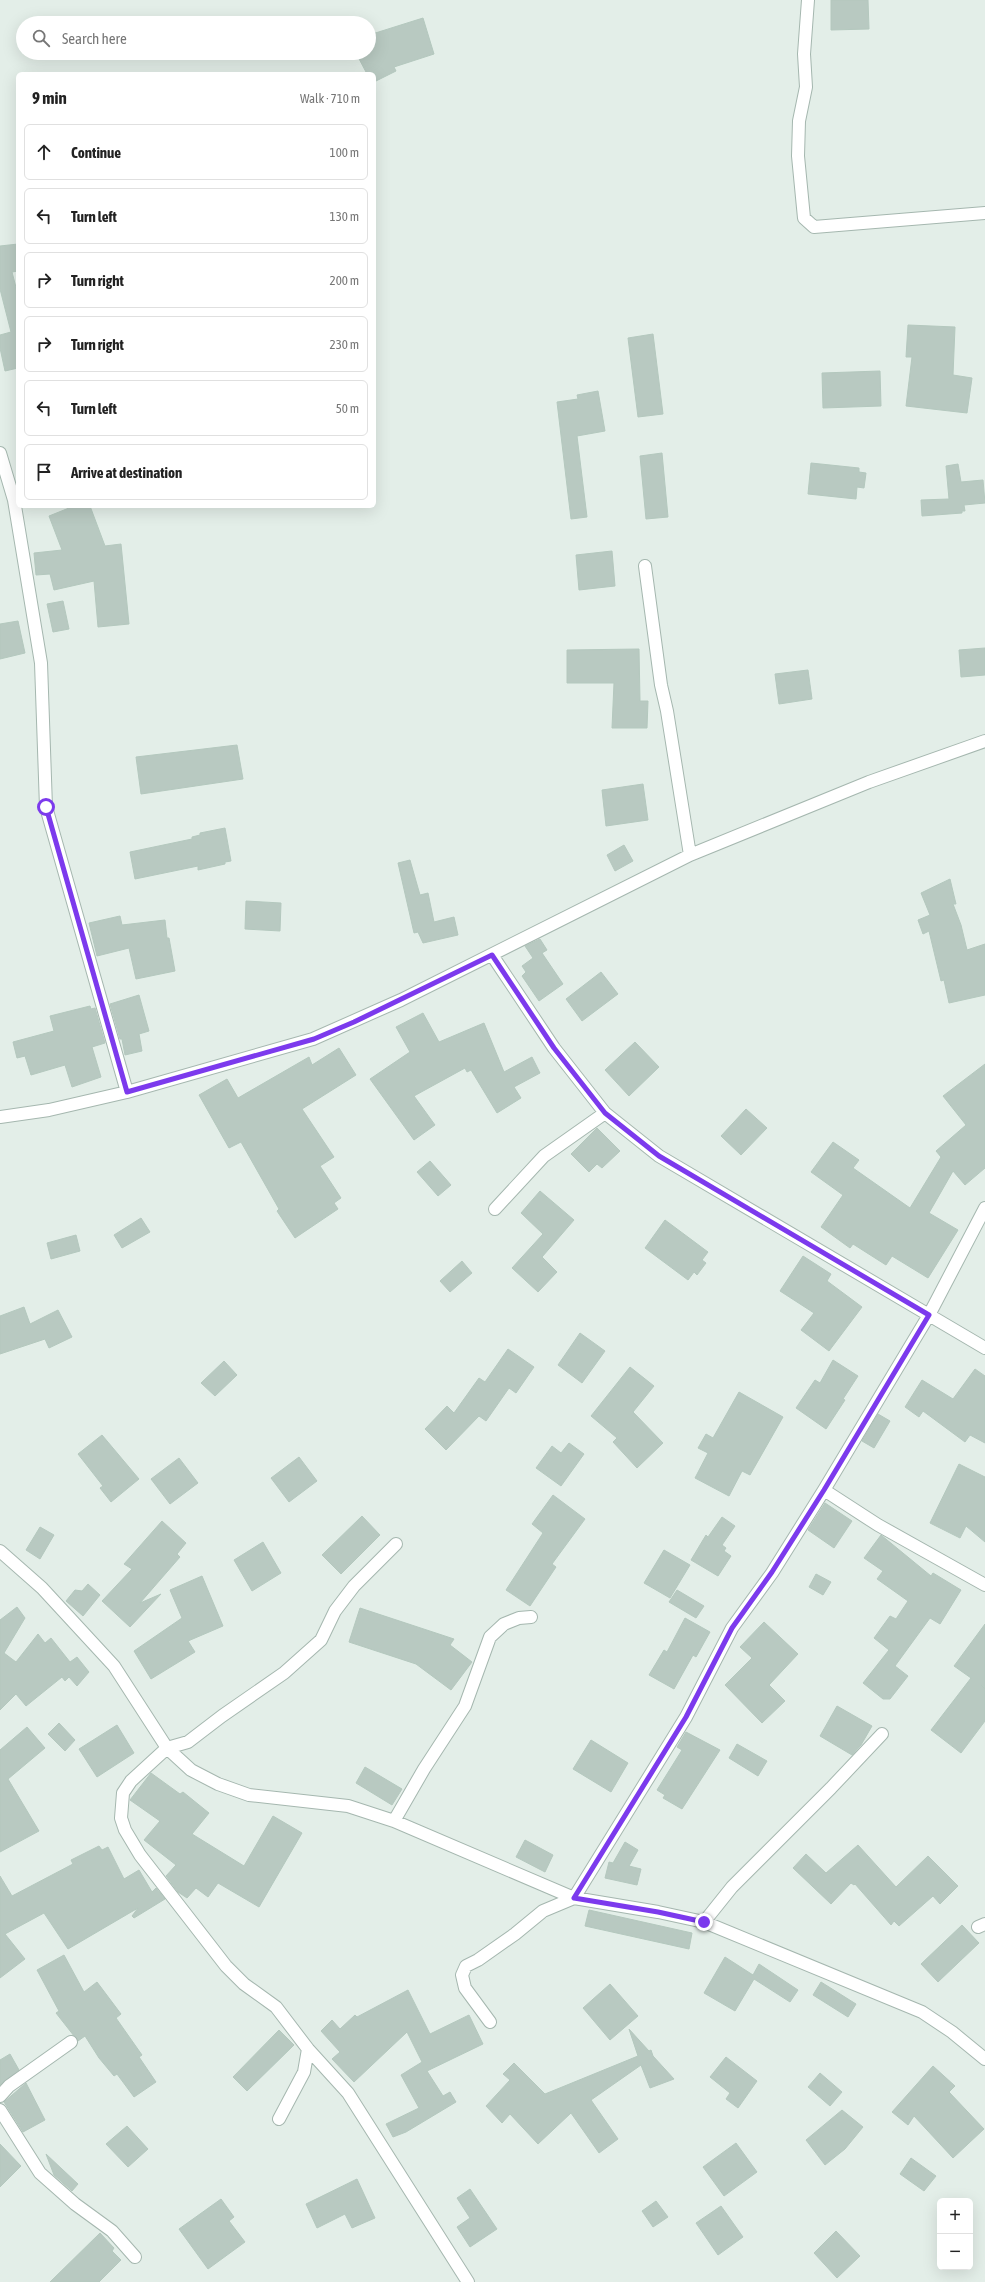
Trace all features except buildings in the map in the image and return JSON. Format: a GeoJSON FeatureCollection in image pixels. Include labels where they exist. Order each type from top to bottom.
{"type":"FeatureCollection","features":[{"type":"Feature","properties":{"kind":"street"},"geometry":{"type":"LineString","coordinates":[[808,0],[804,54],[806,86],[798,122],[798,149],[804,218],[814,227],[828,228],[903,219],[985,213]]}},
{"type":"Feature","properties":{"kind":"street"},"geometry":{"type":"LineString","coordinates":[[0,453],[14,500],[41,663],[46,807],[127,1092]]}},
{"type":"Feature","properties":{"kind":"street"},"geometry":{"type":"LineString","coordinates":[[645,566],[661,685],[667,711],[690,855]]}},
{"type":"Feature","properties":{"kind":"street"},"geometry":{"type":"LineString","coordinates":[[0,1118],[49,1110],[127,1092],[314,1039],[354,1022],[492,955],[690,855],[869,782],[985,741]]}},
{"type":"Feature","properties":{"kind":"street"},"geometry":{"type":"LineString","coordinates":[[492,955],[554,1048],[605,1113],[659,1156],[985,1348]]}},
{"type":"Feature","properties":{"kind":"street"},"geometry":{"type":"LineString","coordinates":[[495,1209],[544,1156],[605,1113]]}},
{"type":"Feature","properties":{"kind":"street"},"geometry":{"type":"LineString","coordinates":[[490,2022],[465,1988],[462,1975],[466,1966],[478,1960],[515,1934],[543,1910],[574,1898],[686,1717],[732,1628],[772,1572],[824,1490],[929,1315],[985,1208]]}},
{"type":"Feature","properties":{"kind":"street"},"geometry":{"type":"LineString","coordinates":[[824,1490],[878,1525],[985,1586]]}},
{"type":"Feature","properties":{"kind":"street"},"geometry":{"type":"LineString","coordinates":[[396,1544],[354,1586],[335,1611],[321,1640],[284,1673],[222,1716],[188,1742],[167,1748],[131,1781],[123,1794],[121,1818],[124,1830],[140,1855],[226,1966],[244,1984],[276,2008],[308,2050],[348,2092],[468,2282]]}},
{"type":"Feature","properties":{"kind":"street"},"geometry":{"type":"LineString","coordinates":[[0,1551],[42,1588],[114,1666],[167,1748],[191,1770],[218,1784],[243,1793],[348,1806],[394,1821],[574,1898],[658,1912],[704,1922],[922,2012],[952,2032],[985,2060]]}},
{"type":"Feature","properties":{"kind":"street"},"geometry":{"type":"LineString","coordinates":[[394,1821],[424,1769],[465,1706],[490,1637],[504,1624],[519,1618],[531,1617]]}},
{"type":"Feature","properties":{"kind":"street"},"geometry":{"type":"LineString","coordinates":[[704,1922],[732,1887],[831,1788],[882,1734]]}},
{"type":"Feature","properties":{"kind":"street"},"geometry":{"type":"LineString","coordinates":[[0,2096],[14,2082],[71,2042]]}},
{"type":"Feature","properties":{"kind":"street"},"geometry":{"type":"LineString","coordinates":[[279,2119],[304,2072],[308,2050]]}},
{"type":"Feature","properties":{"kind":"street"},"geometry":{"type":"LineString","coordinates":[[0,2110],[40,2173],[75,2204],[112,2231],[135,2257]]}},
{"type":"Feature","properties":{"kind":"route"},"geometry":{"type":"LineString","coordinates":[[46,807],[127,1092],[314,1039],[401,1000],[492,955],[534,1015],[554,1048],[605,1113],[659,1156],[798,1236],[929,1315],[824,1490],[772,1572],[732,1628],[686,1717],[574,1898],[658,1912],[704,1922]]}}]}
